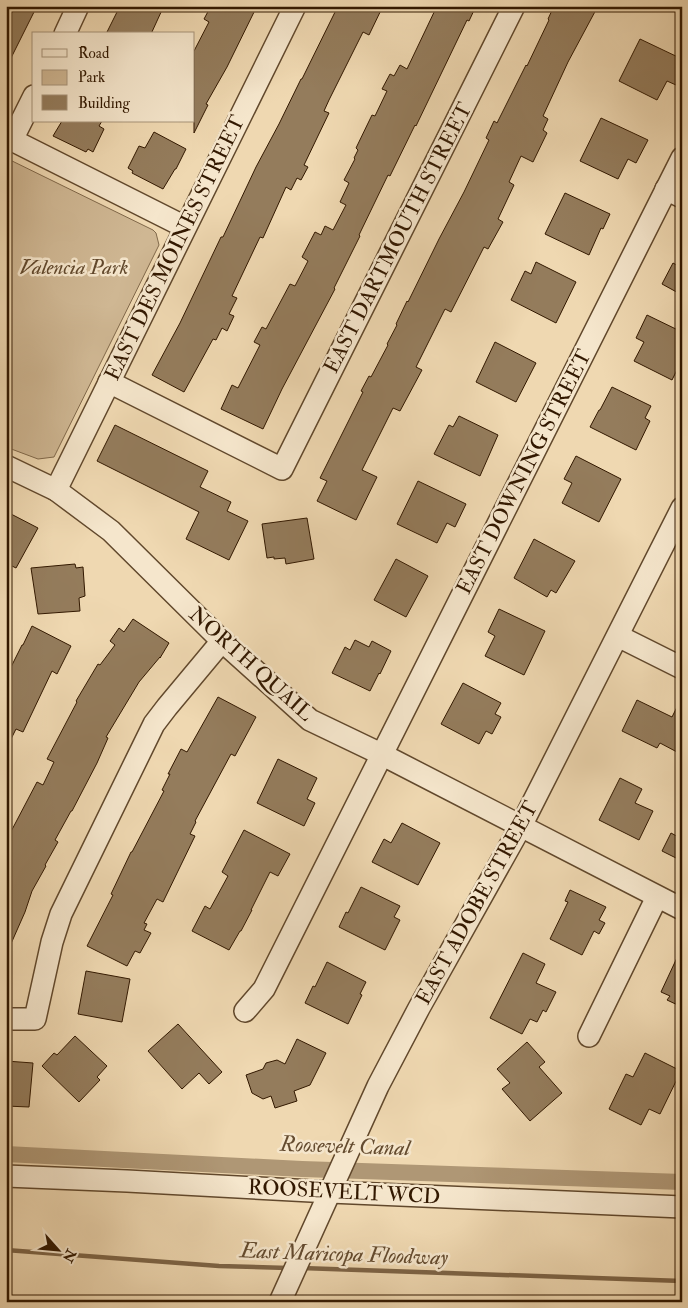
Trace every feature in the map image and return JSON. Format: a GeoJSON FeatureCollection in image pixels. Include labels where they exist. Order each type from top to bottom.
{"type":"FeatureCollection","features":[{"type":"Feature","properties":{"kind":"street"},"geometry":{"type":"LineString","coordinates":[[66,32],[78,6]]}},
{"type":"Feature","properties":{"kind":"street","name":"EAST DES MOINES STREET"},"geometry":{"type":"LineString","coordinates":[[56,490],[295,6]]}},
{"type":"Feature","properties":{"kind":"street","name":"EAST DARTMOUTH STREET"},"geometry":{"type":"LineString","coordinates":[[109,382],[282,469],[514,6]]}},
{"type":"Feature","properties":{"kind":"street"},"geometry":{"type":"LineString","coordinates":[[32,100],[12,140],[185,227]]}},
{"type":"Feature","properties":{"kind":"street","name":"EAST DOWNING STREET"},"geometry":{"type":"LineString","coordinates":[[245,1011],[264,989],[382,754],[674,193],[682,158]]}},
{"type":"Feature","properties":{"kind":"street","name":"NORTH QUAIL"},"geometry":{"type":"LineString","coordinates":[[6,466],[56,490],[111,531],[222,641],[310,720],[382,754],[682,909]]}},
{"type":"Feature","properties":{"kind":"street","name":"EAST ADOBE STREET"},"geometry":{"type":"LineString","coordinates":[[280,1301],[378,1086],[414,1017],[521,826],[682,508]]}},
{"type":"Feature","properties":{"kind":"street"},"geometry":{"type":"LineString","coordinates":[[618,636],[682,668]]}},
{"type":"Feature","properties":{"kind":"street"},"geometry":{"type":"LineString","coordinates":[[6,1019],[35,1019],[60,914],[154,724],[222,641]]}},
{"type":"Feature","properties":{"kind":"street"},"geometry":{"type":"LineString","coordinates":[[589,1036],[657,897]]}},
{"type":"Feature","properties":{"kind":"street","name":"ROOSEVELT WCD"},"geometry":{"type":"LineString","coordinates":[[6,1176],[332,1188],[682,1207]]}},
{"type":"Feature","properties":{"kind":"green space","name":"Valencia Park"},"geometry":{"type":"Polygon","coordinates":[[[6,158],[153,230],[156,233],[159,245],[54,457],[38,459],[6,447],[6,158]]]}},
{"type":"Feature","properties":{"kind":"building"},"geometry":{"type":"Polygon","coordinates":[[[6,6],[37,6],[6,68],[6,6]]]}},
{"type":"Feature","properties":{"kind":"building"},"geometry":{"type":"Polygon","coordinates":[[[120,6],[156,6],[162,10],[152,32],[107,32],[120,6]]]}},
{"type":"Feature","properties":{"kind":"building"},"geometry":{"type":"Polygon","coordinates":[[[211,6],[257,6],[227,67],[206,104],[208,105],[194,133],[195,49],[209,22],[204,19],[211,6]]]}},
{"type":"Feature","properties":{"kind":"building"},"geometry":{"type":"Polygon","coordinates":[[[338,6],[383,6],[369,35],[363,32],[329,100],[324,111],[329,113],[304,165],[308,167],[301,180],[297,178],[291,190],[286,187],[263,238],[260,237],[232,296],[237,298],[229,314],[234,316],[227,331],[222,328],[216,340],[213,339],[184,392],[152,375],[180,323],[221,237],[223,237],[256,167],[338,6]]]}},
{"type":"Feature","properties":{"kind":"building"},"geometry":{"type":"Polygon","coordinates":[[[437,6],[476,6],[469,21],[467,20],[390,176],[388,175],[335,289],[263,429],[221,409],[232,385],[238,388],[260,345],[254,342],[262,327],[266,329],[290,284],[295,286],[308,261],[302,257],[315,232],[321,235],[325,226],[333,230],[346,205],[340,202],[349,183],[344,180],[355,159],[358,150],[356,148],[372,115],[375,116],[387,91],[382,89],[390,74],[394,76],[400,65],[407,69],[437,6]]]}},
{"type":"Feature","properties":{"kind":"building"},"geometry":{"type":"Polygon","coordinates":[[[554,6],[598,6],[568,62],[543,116],[548,119],[543,130],[547,133],[533,162],[521,156],[509,182],[514,185],[498,219],[503,222],[488,249],[484,247],[451,312],[445,309],[416,367],[422,370],[400,411],[393,408],[362,470],[377,477],[356,520],[317,501],[327,481],[320,478],[363,392],[361,391],[369,376],[371,377],[388,345],[407,301],[464,192],[489,140],[486,138],[494,121],[497,123],[527,66],[554,6]]]}},
{"type":"Feature","properties":{"kind":"building"},"geometry":{"type":"Polygon","coordinates":[[[640,39],[682,59],[682,72],[676,85],[667,81],[657,100],[619,81],[640,39]]]}},
{"type":"Feature","properties":{"kind":"building"},"geometry":{"type":"Polygon","coordinates":[[[601,118],[648,140],[636,163],[628,159],[618,179],[580,161],[601,118]]]}},
{"type":"Feature","properties":{"kind":"building"},"geometry":{"type":"Polygon","coordinates":[[[61,122],[101,122],[99,126],[104,129],[93,152],[88,149],[86,152],[53,136],[61,122]]]}},
{"type":"Feature","properties":{"kind":"building"},"geometry":{"type":"Polygon","coordinates":[[[154,132],[186,149],[163,189],[132,173],[133,171],[128,168],[139,146],[145,148],[154,132]]]}},
{"type":"Feature","properties":{"kind":"building"},"geometry":{"type":"Polygon","coordinates":[[[565,193],[610,214],[603,229],[601,228],[589,255],[545,234],[565,193]]]}},
{"type":"Feature","properties":{"kind":"building"},"geometry":{"type":"Polygon","coordinates":[[[536,262],[576,282],[556,323],[511,300],[525,271],[531,274],[536,262]]]}},
{"type":"Feature","properties":{"kind":"building"},"geometry":{"type":"Polygon","coordinates":[[[673,263],[682,268],[682,295],[662,284],[673,263]]]}},
{"type":"Feature","properties":{"kind":"building"},"geometry":{"type":"Polygon","coordinates":[[[647,315],[682,332],[682,360],[672,380],[634,361],[644,342],[636,338],[647,315]]]}},
{"type":"Feature","properties":{"kind":"building"},"geometry":{"type":"Polygon","coordinates":[[[495,342],[536,363],[516,402],[476,382],[495,342]]]}},
{"type":"Feature","properties":{"kind":"building"},"geometry":{"type":"Polygon","coordinates":[[[612,387],[651,406],[645,418],[650,421],[636,450],[590,427],[612,387]]]}},
{"type":"Feature","properties":{"kind":"building"},"geometry":{"type":"Polygon","coordinates":[[[459,416],[498,435],[480,476],[434,454],[449,425],[453,427],[459,416]]]}},
{"type":"Feature","properties":{"kind":"building"},"geometry":{"type":"Polygon","coordinates":[[[115,425],[208,471],[200,487],[231,502],[227,511],[248,521],[229,560],[186,539],[199,512],[97,461],[115,425]]]}},
{"type":"Feature","properties":{"kind":"building"},"geometry":{"type":"Polygon","coordinates":[[[576,456],[621,479],[599,522],[562,503],[572,483],[564,479],[576,456]]]}},
{"type":"Feature","properties":{"kind":"building"},"geometry":{"type":"Polygon","coordinates":[[[418,481],[466,504],[455,527],[447,523],[437,543],[397,524],[418,481]]]}},
{"type":"Feature","properties":{"kind":"building"},"geometry":{"type":"Polygon","coordinates":[[[11,514],[38,528],[16,568],[6,563],[6,523],[11,514]]]}},
{"type":"Feature","properties":{"kind":"building"},"geometry":{"type":"Polygon","coordinates":[[[307,518],[314,559],[286,564],[285,558],[267,558],[262,524],[307,518]]]}},
{"type":"Feature","properties":{"kind":"building"},"geometry":{"type":"Polygon","coordinates":[[[534,539],[575,561],[556,593],[551,590],[547,597],[514,578],[534,539]]]}},
{"type":"Feature","properties":{"kind":"building"},"geometry":{"type":"Polygon","coordinates":[[[396,559],[428,576],[406,617],[374,600],[396,559]]]}},
{"type":"Feature","properties":{"kind":"building"},"geometry":{"type":"Polygon","coordinates":[[[75,564],[76,568],[83,567],[85,596],[79,598],[80,611],[38,614],[31,568],[75,564]]]}},
{"type":"Feature","properties":{"kind":"building"},"geometry":{"type":"Polygon","coordinates":[[[499,609],[545,631],[524,675],[485,656],[495,636],[488,632],[499,609]]]}},
{"type":"Feature","properties":{"kind":"building"},"geometry":{"type":"Polygon","coordinates":[[[133,619],[169,643],[160,658],[139,682],[106,737],[108,738],[97,763],[55,840],[58,842],[32,891],[6,955],[6,841],[37,782],[43,785],[54,762],[47,759],[76,701],[98,664],[100,665],[115,645],[110,641],[119,628],[124,632],[133,619]]]}},
{"type":"Feature","properties":{"kind":"building"},"geometry":{"type":"Polygon","coordinates":[[[32,626],[71,646],[57,674],[52,671],[23,732],[16,729],[6,749],[6,677],[32,626]]]}},
{"type":"Feature","properties":{"kind":"building"},"geometry":{"type":"Polygon","coordinates":[[[355,640],[369,647],[372,641],[391,651],[370,691],[332,673],[345,647],[350,650],[355,640]]]}},
{"type":"Feature","properties":{"kind":"building"},"geometry":{"type":"Polygon","coordinates":[[[463,683],[501,703],[495,714],[501,717],[492,734],[486,731],[479,744],[441,724],[463,683]]]}},
{"type":"Feature","properties":{"kind":"building"},"geometry":{"type":"Polygon","coordinates":[[[218,697],[256,717],[235,756],[231,754],[195,821],[190,834],[195,836],[163,902],[157,899],[144,923],[147,924],[144,930],[151,933],[140,953],[135,951],[127,966],[87,946],[113,895],[111,894],[131,852],[164,791],[162,790],[170,774],[168,774],[181,749],[187,752],[218,697]]]}},
{"type":"Feature","properties":{"kind":"building"},"geometry":{"type":"Polygon","coordinates":[[[682,697],[682,742],[677,752],[660,743],[657,748],[622,731],[637,700],[672,717],[682,697]]]}},
{"type":"Feature","properties":{"kind":"building"},"geometry":{"type":"Polygon","coordinates":[[[278,759],[317,778],[307,799],[315,803],[304,826],[257,803],[278,759]]]}},
{"type":"Feature","properties":{"kind":"building"},"geometry":{"type":"Polygon","coordinates":[[[620,778],[642,789],[635,803],[653,811],[639,840],[599,820],[620,778]]]}},
{"type":"Feature","properties":{"kind":"building"},"geometry":{"type":"Polygon","coordinates":[[[402,823],[440,843],[418,885],[372,862],[384,839],[391,843],[402,823]]]}},
{"type":"Feature","properties":{"kind":"building"},"geometry":{"type":"Polygon","coordinates":[[[244,830],[290,854],[278,876],[270,872],[241,931],[229,950],[192,931],[205,906],[210,909],[228,876],[222,872],[244,830]]]}},
{"type":"Feature","properties":{"kind":"building"},"geometry":{"type":"Polygon","coordinates":[[[671,833],[682,839],[682,861],[662,851],[671,833]]]}},
{"type":"Feature","properties":{"kind":"building"},"geometry":{"type":"Polygon","coordinates":[[[361,887],[400,906],[394,917],[400,920],[385,950],[339,927],[361,887]]]}},
{"type":"Feature","properties":{"kind":"building"},"geometry":{"type":"Polygon","coordinates":[[[570,890],[606,907],[599,920],[605,923],[599,934],[594,931],[582,955],[550,939],[568,902],[565,901],[570,890]]]}},
{"type":"Feature","properties":{"kind":"building"},"geometry":{"type":"Polygon","coordinates":[[[682,947],[682,1007],[667,1000],[670,996],[661,992],[682,947]]]}},
{"type":"Feature","properties":{"kind":"building"},"geometry":{"type":"Polygon","coordinates":[[[523,953],[545,964],[536,983],[556,992],[546,1012],[543,1010],[537,1022],[530,1019],[522,1034],[490,1018],[523,953]]]}},
{"type":"Feature","properties":{"kind":"building"},"geometry":{"type":"Polygon","coordinates":[[[327,962],[366,982],[348,1024],[305,1003],[327,962]]]}},
{"type":"Feature","properties":{"kind":"building"},"geometry":{"type":"Polygon","coordinates":[[[86,971],[130,979],[122,1022],[78,1014],[86,971]]]}},
{"type":"Feature","properties":{"kind":"building"},"geometry":{"type":"Polygon","coordinates":[[[178,1024],[222,1072],[209,1084],[199,1073],[182,1089],[148,1051],[178,1024]]]}},
{"type":"Feature","properties":{"kind":"building"},"geometry":{"type":"Polygon","coordinates":[[[75,1036],[107,1066],[97,1077],[100,1080],[79,1102],[42,1066],[54,1053],[57,1055],[75,1036]]]}},
{"type":"Feature","properties":{"kind":"building"},"geometry":{"type":"Polygon","coordinates":[[[297,1039],[326,1053],[310,1085],[294,1091],[297,1101],[275,1108],[271,1096],[263,1099],[252,1093],[246,1075],[263,1069],[266,1063],[277,1060],[285,1064],[297,1039]]]}},
{"type":"Feature","properties":{"kind":"building"},"geometry":{"type":"Polygon","coordinates":[[[527,1042],[545,1062],[539,1067],[562,1093],[530,1121],[502,1089],[510,1083],[497,1069],[527,1042]]]}},
{"type":"Feature","properties":{"kind":"building"},"geometry":{"type":"Polygon","coordinates":[[[645,1053],[681,1071],[660,1114],[649,1109],[641,1125],[609,1109],[626,1074],[633,1077],[645,1053]]]}},
{"type":"Feature","properties":{"kind":"building"},"geometry":{"type":"Polygon","coordinates":[[[6,1061],[33,1063],[29,1107],[6,1106],[6,1061]]]}},
{"type":"Feature","properties":{"kind":"waterway","name":"Roosevelt Canal"},"geometry":{"type":"LineString","coordinates":[[6,1154],[302,1169],[682,1182]]}},
{"type":"Feature","properties":{"kind":"waterway","name":"East Maricopa Floodway"},"geometry":{"type":"LineString","coordinates":[[6,1250],[219,1266],[288,1268]]}},
{"type":"Feature","properties":{"kind":"waterway","name":"East Maricopa Floodway"},"geometry":{"type":"LineString","coordinates":[[301,1268],[682,1281]]}}]}
